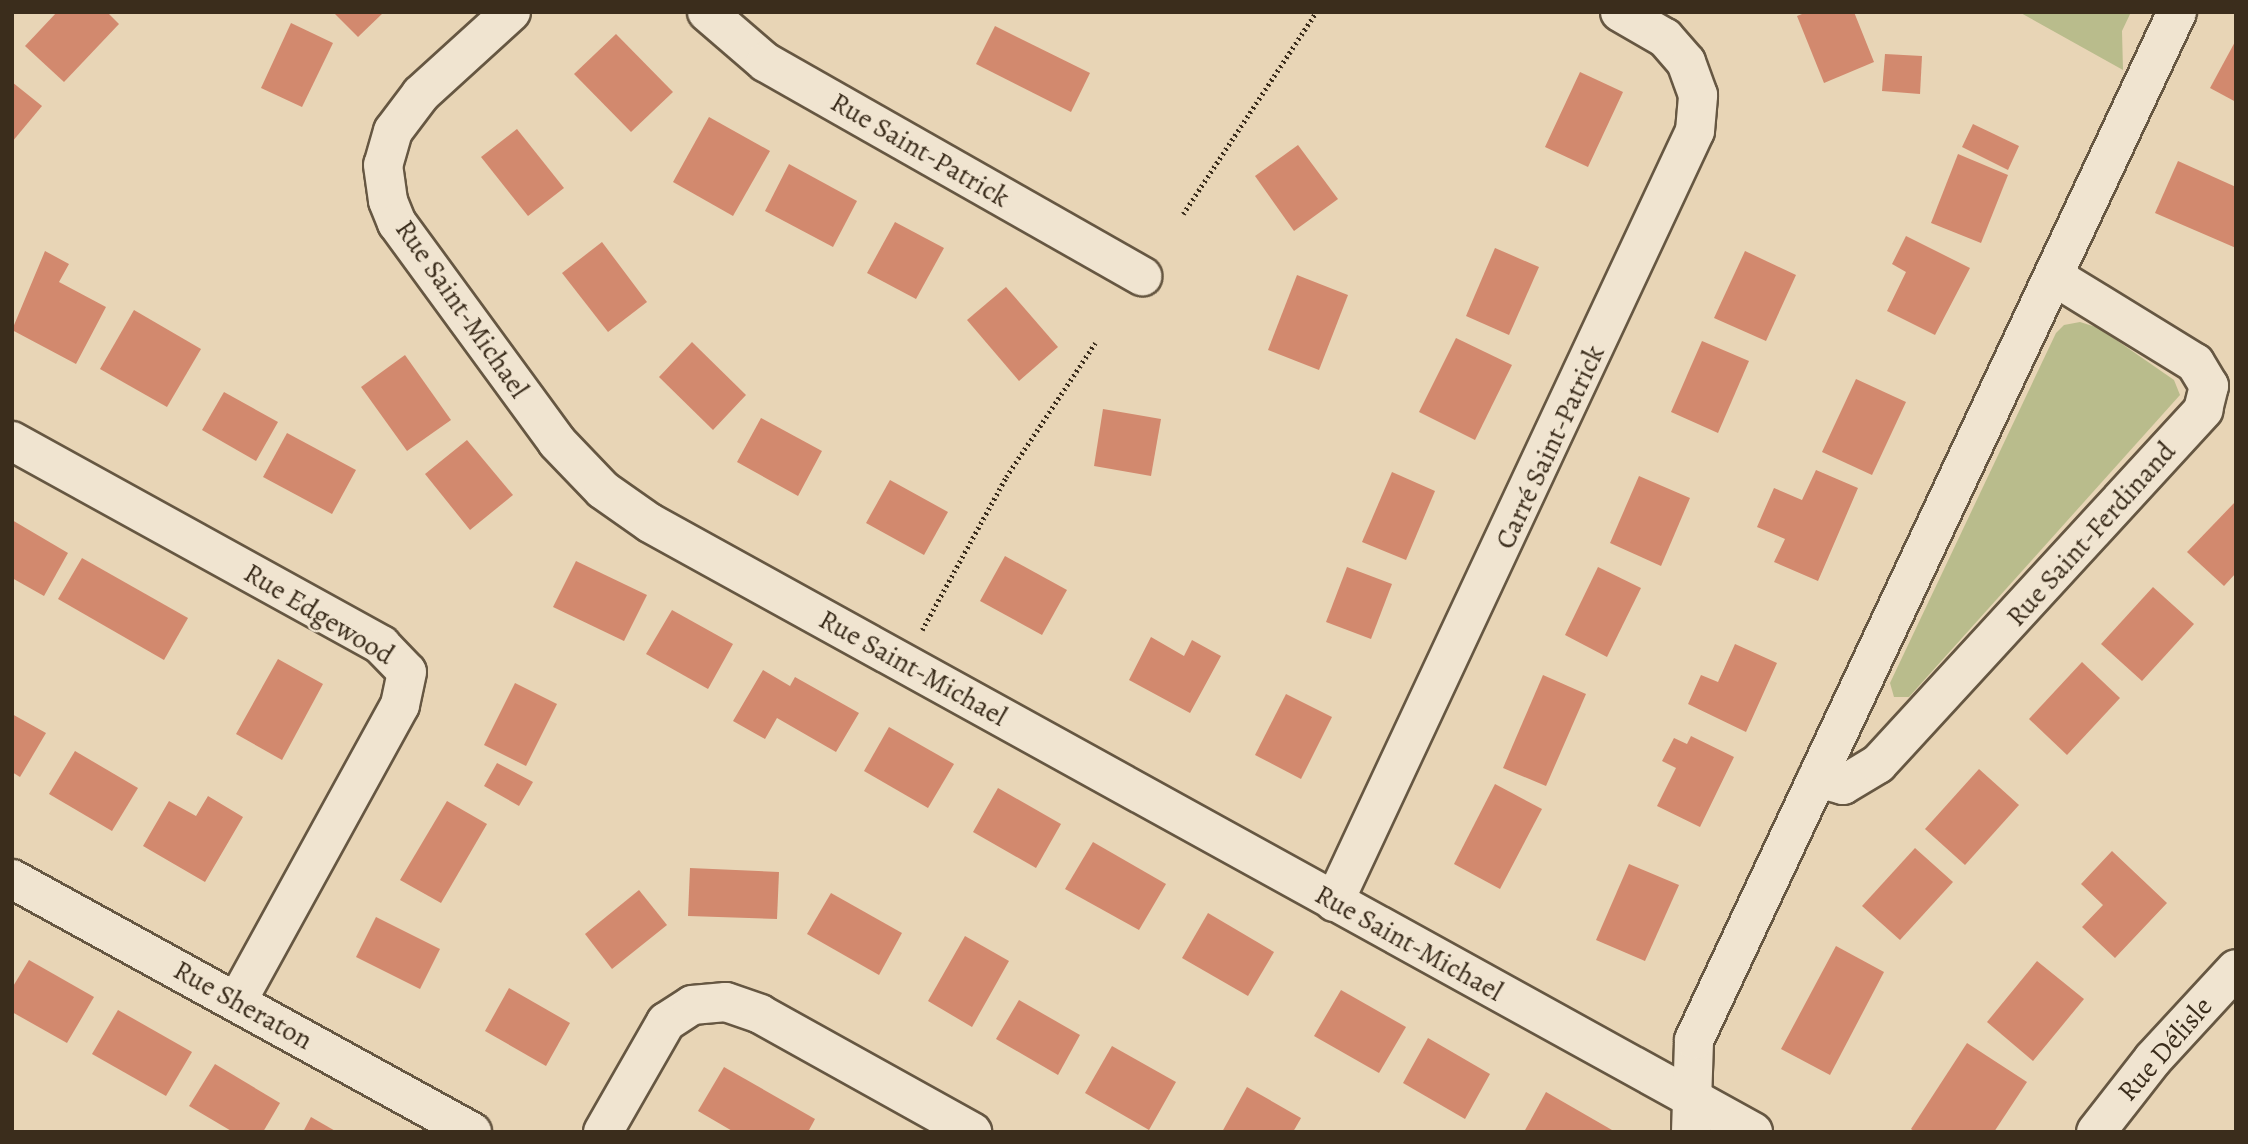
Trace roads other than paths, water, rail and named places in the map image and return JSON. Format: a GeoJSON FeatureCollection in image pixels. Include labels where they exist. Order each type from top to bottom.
{"type":"FeatureCollection","features":[{"type":"Feature","properties":{"kind":"street","name":"Rue Saint-Michael"},"geometry":{"type":"LineString","coordinates":[[511,12],[405,113],[386,148],[384,181],[397,223],[570,458],[650,523],[1334,902],[1691,1115],[1753,1132]]}},
{"type":"Feature","properties":{"kind":"street","name":"Rue Saint-Patrick"},"geometry":{"type":"LineString","coordinates":[[707,12],[765,62],[1142,276]]}},
{"type":"Feature","properties":{"kind":"street","name":"Carré Saint-Patrick"},"geometry":{"type":"LineString","coordinates":[[1334,902],[1695,131],[1698,95],[1686,62],[1665,38],[1620,12]]}},
{"type":"Feature","properties":{"kind":"street"},"geometry":{"type":"LineString","coordinates":[[1691,1115],[1694,1040],[2055,277],[2177,12]]}},
{"type":"Feature","properties":{"kind":"street","name":"Rue Saint-Ferdinand"},"geometry":{"type":"LineString","coordinates":[[1817,778],[1843,785],[1878,764],[2203,410],[2209,386],[2194,363],[2055,277]]}},
{"type":"Feature","properties":{"kind":"street","name":"Rue Edgewood"},"geometry":{"type":"LineString","coordinates":[[12,441],[381,645],[407,672],[400,705],[237,1001]]}},
{"type":"Feature","properties":{"kind":"street","name":"Rue Sheraton"},"geometry":{"type":"LineString","coordinates":[[12,879],[472,1132]]}},
{"type":"Feature","properties":{"kind":"street","name":"Rue Délisle"},"geometry":{"type":"LineString","coordinates":[[2096,1132],[2153,1059],[2236,969]]}},
{"type":"Feature","properties":{"kind":"street"},"geometry":{"type":"LineString","coordinates":[[603,1132],[666,1022],[692,1006],[726,1002],[760,1014],[972,1132]]}}]}
